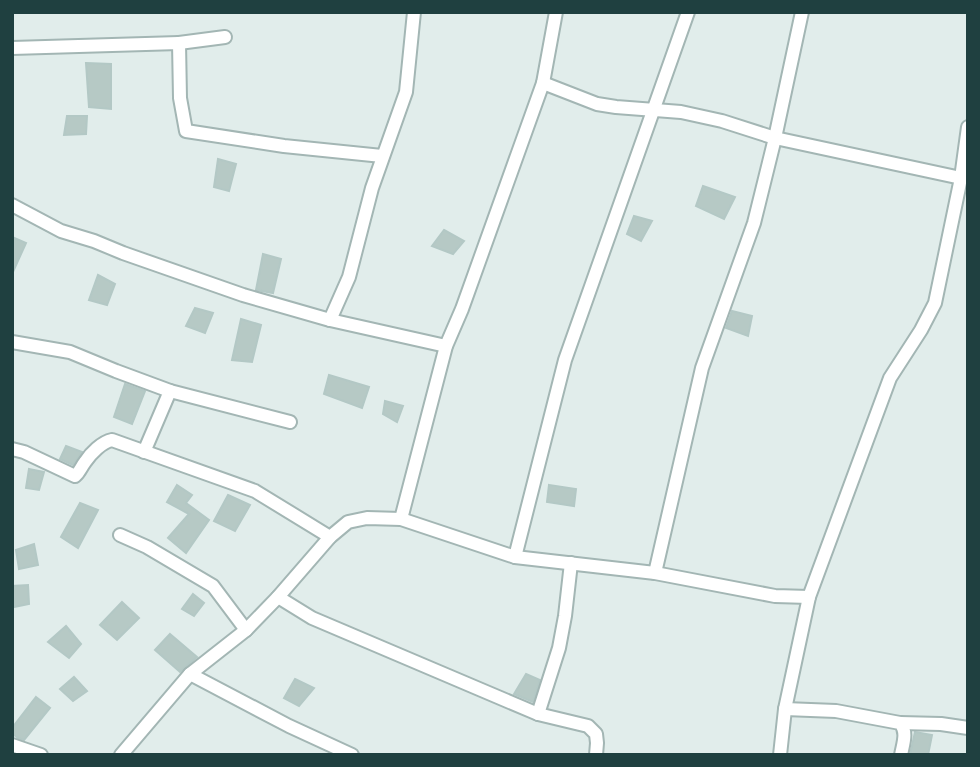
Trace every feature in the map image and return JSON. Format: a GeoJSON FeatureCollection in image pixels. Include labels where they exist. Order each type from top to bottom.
{"type":"FeatureCollection","features":[{"type":"Feature","properties":{"kind":"street"},"geometry":{"type":"LineString","coordinates":[[330,320],[349,277],[382,156],[407,92],[414,12]]}},
{"type":"Feature","properties":{"kind":"street"},"geometry":{"type":"LineString","coordinates":[[401,519],[446,346],[463,309],[543,83],[556,12]]}},
{"type":"Feature","properties":{"kind":"street"},"geometry":{"type":"LineString","coordinates":[[515,557],[565,360],[688,12]]}},
{"type":"Feature","properties":{"kind":"street"},"geometry":{"type":"LineString","coordinates":[[654,573],[702,368],[754,223],[802,12]]}},
{"type":"Feature","properties":{"kind":"street"},"geometry":{"type":"LineString","coordinates":[[12,48],[179,43],[225,37]]}},
{"type":"Feature","properties":{"kind":"street"},"geometry":{"type":"LineString","coordinates":[[179,43],[180,98],[186,131],[284,146],[382,156]]}},
{"type":"Feature","properties":{"kind":"street"},"geometry":{"type":"LineString","coordinates":[[543,83],[597,104],[681,112],[722,121],[775,138],[961,178]]}},
{"type":"Feature","properties":{"kind":"street"},"geometry":{"type":"LineString","coordinates":[[780,755],[785,709],[809,597],[890,378],[935,303],[966,157],[968,127]]}},
{"type":"Feature","properties":{"kind":"street"},"geometry":{"type":"LineString","coordinates":[[12,205],[61,231],[243,295],[330,320],[446,346]]}},
{"type":"Feature","properties":{"kind":"street"},"geometry":{"type":"LineString","coordinates":[[12,342],[71,352],[170,391],[290,422]]}},
{"type":"Feature","properties":{"kind":"street"},"geometry":{"type":"LineString","coordinates":[[144,452],[170,391]]}},
{"type":"Feature","properties":{"kind":"street"},"geometry":{"type":"LineString","coordinates":[[12,449],[75,476],[104,442],[112,440],[255,491],[330,537]]}},
{"type":"Feature","properties":{"kind":"street"},"geometry":{"type":"LineString","coordinates":[[121,755],[190,674],[246,629],[330,537],[348,522],[367,518],[401,519],[515,557],[654,573],[775,596],[809,597]]}},
{"type":"Feature","properties":{"kind":"street"},"geometry":{"type":"LineString","coordinates":[[120,536],[147,547],[213,586],[246,629]]}},
{"type":"Feature","properties":{"kind":"street"},"geometry":{"type":"LineString","coordinates":[[538,714],[559,648],[571,563]]}},
{"type":"Feature","properties":{"kind":"street"},"geometry":{"type":"LineString","coordinates":[[278,597],[312,618],[538,714],[588,726],[596,734],[596,755]]}},
{"type":"Feature","properties":{"kind":"street"},"geometry":{"type":"LineString","coordinates":[[190,674],[289,726],[352,755]]}},
{"type":"Feature","properties":{"kind":"street"},"geometry":{"type":"LineString","coordinates":[[785,709],[836,711],[900,723],[968,728]]}},
{"type":"Feature","properties":{"kind":"street"},"geometry":{"type":"LineString","coordinates":[[900,723],[905,734],[901,755]]}},
{"type":"Feature","properties":{"kind":"street"},"geometry":{"type":"LineString","coordinates":[[12,745],[41,755]]}},
{"type":"Feature","properties":{"kind":"building"},"geometry":{"type":"Polygon","coordinates":[[[86,63],[111,64],[111,109],[89,107],[86,63]]]}},
{"type":"Feature","properties":{"kind":"building"},"geometry":{"type":"Polygon","coordinates":[[[67,116],[87,116],[86,134],[64,135],[67,116]]]}},
{"type":"Feature","properties":{"kind":"building"},"geometry":{"type":"Polygon","coordinates":[[[218,159],[236,164],[229,191],[214,187],[218,159]]]}},
{"type":"Feature","properties":{"kind":"building"},"geometry":{"type":"Polygon","coordinates":[[[703,186],[735,197],[724,219],[696,206],[703,186]]]}},
{"type":"Feature","properties":{"kind":"building"},"geometry":{"type":"Polygon","coordinates":[[[634,216],[652,221],[641,241],[627,234],[634,216]]]}},
{"type":"Feature","properties":{"kind":"building"},"geometry":{"type":"Polygon","coordinates":[[[444,230],[464,241],[453,254],[432,246],[444,230]]]}},
{"type":"Feature","properties":{"kind":"building"},"geometry":{"type":"Polygon","coordinates":[[[12,237],[26,243],[12,274],[12,237]]]}},
{"type":"Feature","properties":{"kind":"building"},"geometry":{"type":"Polygon","coordinates":[[[263,254],[281,259],[273,293],[256,290],[263,254]]]}},
{"type":"Feature","properties":{"kind":"building"},"geometry":{"type":"Polygon","coordinates":[[[98,275],[115,284],[107,305],[89,300],[98,275]]]}},
{"type":"Feature","properties":{"kind":"building"},"geometry":{"type":"Polygon","coordinates":[[[195,308],[213,313],[205,333],[186,326],[195,308]]]}},
{"type":"Feature","properties":{"kind":"building"},"geometry":{"type":"Polygon","coordinates":[[[732,311],[752,316],[748,336],[726,328],[732,311]]]}},
{"type":"Feature","properties":{"kind":"building"},"geometry":{"type":"Polygon","coordinates":[[[241,319],[261,325],[252,362],[232,360],[241,319]]]}},
{"type":"Feature","properties":{"kind":"building"},"geometry":{"type":"Polygon","coordinates":[[[329,375],[369,387],[362,408],[324,394],[329,375]]]}},
{"type":"Feature","properties":{"kind":"building"},"geometry":{"type":"Polygon","coordinates":[[[125,384],[145,391],[132,424],[114,417],[125,384]]]}},
{"type":"Feature","properties":{"kind":"building"},"geometry":{"type":"Polygon","coordinates":[[[385,401],[403,406],[397,422],[383,414],[385,401]]]}},
{"type":"Feature","properties":{"kind":"building"},"geometry":{"type":"Polygon","coordinates":[[[66,446],[82,452],[73,465],[60,459],[66,446]]]}},
{"type":"Feature","properties":{"kind":"building"},"geometry":{"type":"Polygon","coordinates":[[[29,469],[44,472],[39,490],[26,488],[29,469]]]}},
{"type":"Feature","properties":{"kind":"building"},"geometry":{"type":"Polygon","coordinates":[[[177,485],[192,495],[186,503],[209,520],[186,553],[168,538],[189,514],[167,502],[177,485]]]}},
{"type":"Feature","properties":{"kind":"building"},"geometry":{"type":"Polygon","coordinates":[[[549,485],[576,489],[574,506],[547,502],[549,485]]]}},
{"type":"Feature","properties":{"kind":"building"},"geometry":{"type":"Polygon","coordinates":[[[228,495],[250,505],[235,531],[214,521],[228,495]]]}},
{"type":"Feature","properties":{"kind":"building"},"geometry":{"type":"Polygon","coordinates":[[[80,503],[98,510],[78,548],[61,537],[80,503]]]}},
{"type":"Feature","properties":{"kind":"building"},"geometry":{"type":"Polygon","coordinates":[[[34,544],[38,565],[19,569],[16,550],[34,544]]]}},
{"type":"Feature","properties":{"kind":"building"},"geometry":{"type":"Polygon","coordinates":[[[28,585],[29,604],[14,607],[12,586],[28,585]]]}},
{"type":"Feature","properties":{"kind":"building"},"geometry":{"type":"Polygon","coordinates":[[[193,594],[204,603],[194,616],[182,609],[193,594]]]}},
{"type":"Feature","properties":{"kind":"building"},"geometry":{"type":"Polygon","coordinates":[[[122,602],[139,618],[117,640],[100,625],[122,602]]]}},
{"type":"Feature","properties":{"kind":"building"},"geometry":{"type":"Polygon","coordinates":[[[66,626],[81,644],[69,658],[48,642],[66,626]]]}},
{"type":"Feature","properties":{"kind":"building"},"geometry":{"type":"Polygon","coordinates":[[[170,634],[197,657],[180,672],[155,650],[170,634]]]}},
{"type":"Feature","properties":{"kind":"building"},"geometry":{"type":"Polygon","coordinates":[[[526,674],[540,680],[533,702],[514,694],[526,674]]]}},
{"type":"Feature","properties":{"kind":"building"},"geometry":{"type":"Polygon","coordinates":[[[74,677],[87,691],[73,701],[60,689],[74,677]]]}},
{"type":"Feature","properties":{"kind":"building"},"geometry":{"type":"Polygon","coordinates":[[[295,679],[314,688],[299,706],[284,698],[295,679]]]}},
{"type":"Feature","properties":{"kind":"building"},"geometry":{"type":"Polygon","coordinates":[[[36,697],[50,708],[24,740],[18,738],[12,733],[12,728],[36,697]]]}},
{"type":"Feature","properties":{"kind":"building"},"geometry":{"type":"Polygon","coordinates":[[[915,732],[932,735],[928,755],[910,755],[915,732]]]}}]}
